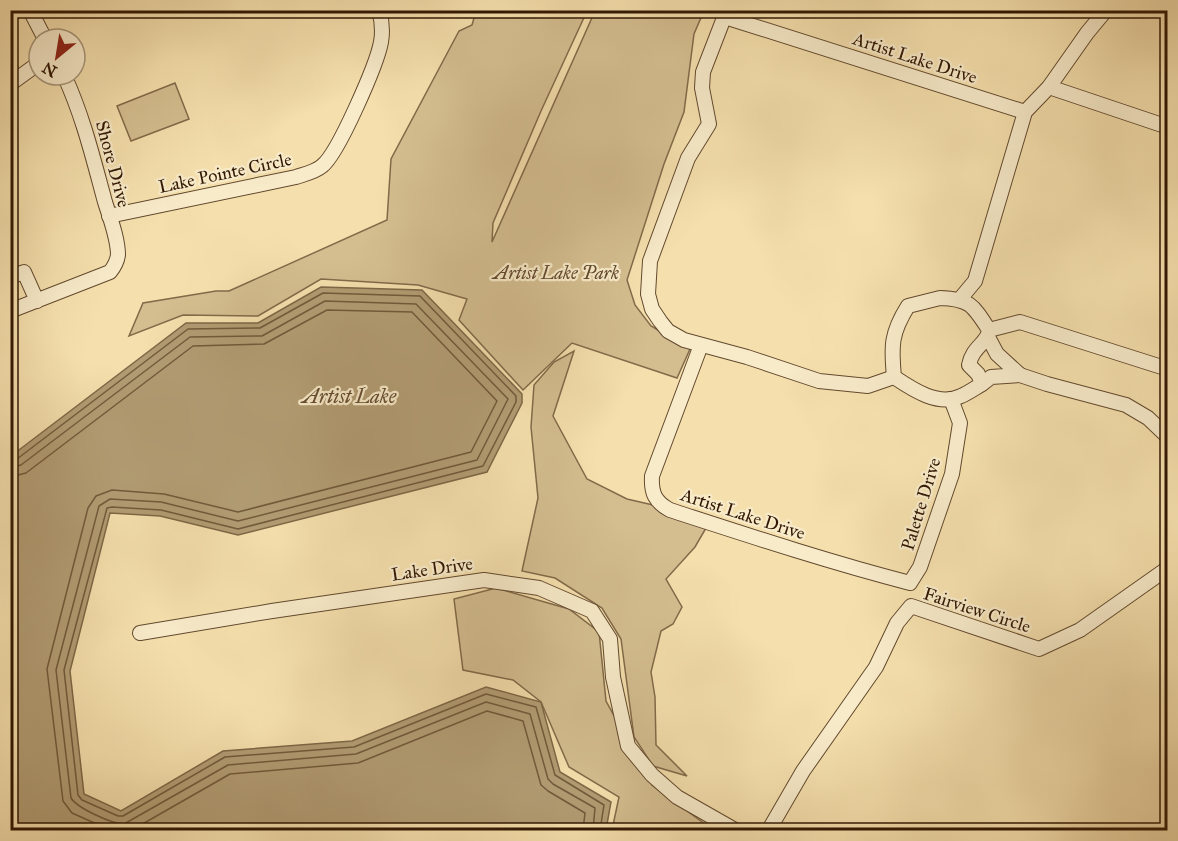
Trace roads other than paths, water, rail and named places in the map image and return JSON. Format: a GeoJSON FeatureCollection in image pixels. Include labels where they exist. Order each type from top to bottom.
{"type":"FeatureCollection","features":[{"type":"Feature","properties":{"kind":"street"},"geometry":{"type":"LineString","coordinates":[[30,10],[39,27]]}},
{"type":"Feature","properties":{"kind":"street","name":"Lake Pointe Circle"},"geometry":{"type":"LineString","coordinates":[[109,216],[296,177],[322,166],[339,144],[378,57],[382,40],[379,10]]}},
{"type":"Feature","properties":{"kind":"street"},"geometry":{"type":"LineString","coordinates":[[960,299],[975,281],[1025,112],[1050,87],[1087,33],[1106,10]]}},
{"type":"Feature","properties":{"kind":"street","name":"Artist Lake Drive"},"geometry":{"type":"LineString","coordinates":[[894,377],[868,386],[819,381],[747,357],[700,345],[668,331],[652,309],[648,294],[650,261],[688,158],[709,124],[702,88],[703,72],[726,14],[1025,112]]}},
{"type":"Feature","properties":{"kind":"street"},"geometry":{"type":"LineString","coordinates":[[10,84],[27,72]]}},
{"type":"Feature","properties":{"kind":"street","name":"Shore Drive"},"geometry":{"type":"LineString","coordinates":[[37,301],[110,272],[118,257],[84,126],[70,87]]}},
{"type":"Feature","properties":{"kind":"street"},"geometry":{"type":"LineString","coordinates":[[1050,87],[1167,127]]}},
{"type":"Feature","properties":{"kind":"street"},"geometry":{"type":"LineString","coordinates":[[10,277],[24,272],[37,301],[10,311]]}},
{"type":"Feature","properties":{"kind":"street"},"geometry":{"type":"LineString","coordinates":[[1020,375],[997,354],[989,333],[970,305],[960,299],[940,298],[915,303],[908,306],[897,324],[892,346],[894,377],[928,397],[951,399],[960,397],[991,377],[1020,375],[1126,405],[1148,418],[1167,437]]}},
{"type":"Feature","properties":{"kind":"street"},"geometry":{"type":"LineString","coordinates":[[982,384],[978,374],[969,365],[971,356],[989,333],[1020,322],[1167,369]]}},
{"type":"Feature","properties":{"kind":"street","name":"Artist Lake Drive"},"geometry":{"type":"LineString","coordinates":[[700,345],[652,476],[651,485],[654,496],[660,505],[768,542],[910,583]]}},
{"type":"Feature","properties":{"kind":"street","name":"Palette Drive"},"geometry":{"type":"LineString","coordinates":[[910,583],[920,567],[952,474],[960,423],[951,399]]}},
{"type":"Feature","properties":{"kind":"street","name":"Fairview Circle"},"geometry":{"type":"LineString","coordinates":[[774,831],[770,828],[803,771],[876,667],[897,623],[911,606],[1039,649],[1080,630],[1167,568]]}},
{"type":"Feature","properties":{"kind":"street","name":"Lake Drive"},"geometry":{"type":"LineString","coordinates":[[140,633],[484,580],[539,588],[592,611],[610,639],[613,677],[628,746],[652,775],[677,797],[735,831]]}},
{"type":"Feature","properties":{"kind":"water","name":"Artist Lake"},"geometry":{"type":"Polygon","coordinates":[[[321,287],[422,290],[522,394],[522,403],[487,472],[238,535],[160,516],[110,513],[70,671],[84,794],[121,811],[223,751],[352,741],[486,687],[541,702],[560,772],[611,802],[606,830],[11,830],[11,456],[186,323],[258,323],[321,287]]]}},
{"type":"Feature","properties":{"kind":"park label","name":"Artist Lake Park"},"geometry":{"type":"Point","coordinates":[556,273]}}]}
